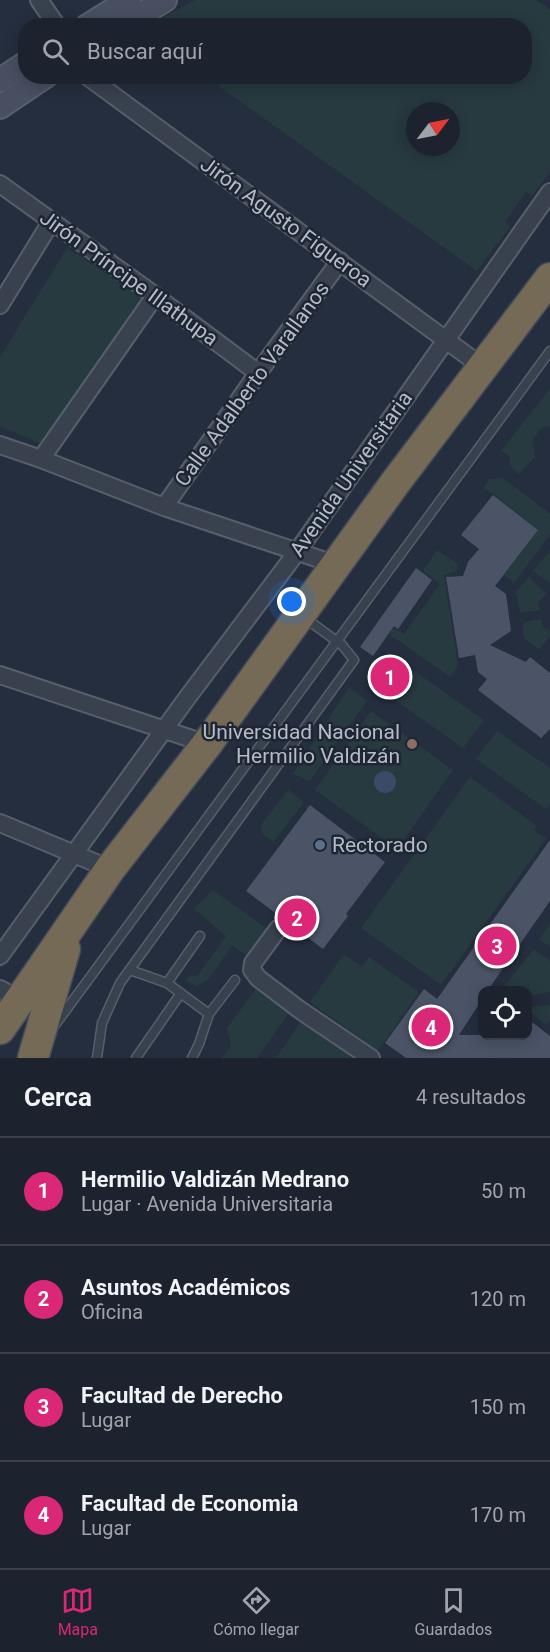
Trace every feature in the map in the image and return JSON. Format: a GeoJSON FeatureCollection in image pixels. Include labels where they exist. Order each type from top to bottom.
{"type":"FeatureCollection","features":[{"type":"Feature","properties":{"kind":"highway","name":"Avenida Universitaria"},"geometry":{"type":"LineString","coordinates":[[0,1029],[9,994],[71,927],[110,869],[207,744],[395,483],[550,278]]}},
{"type":"Feature","properties":{"kind":"highway"},"geometry":{"type":"LineString","coordinates":[[33,1056],[71,927]]}},
{"type":"Feature","properties":{"kind":"street"},"geometry":{"type":"LineString","coordinates":[[39,0],[51,18]]}},
{"type":"Feature","properties":{"kind":"street"},"geometry":{"type":"LineString","coordinates":[[100,18],[129,0]]}},
{"type":"Feature","properties":{"kind":"street"},"geometry":{"type":"LineString","coordinates":[[136,18],[165,0]]}},
{"type":"Feature","properties":{"kind":"street"},"geometry":{"type":"LineString","coordinates":[[0,80],[18,68]]}},
{"type":"Feature","properties":{"kind":"street"},"geometry":{"type":"LineString","coordinates":[[0,107],[34,84]]}},
{"type":"Feature","properties":{"kind":"street","name":"Jirón Agusto Figueroa"},"geometry":{"type":"LineString","coordinates":[[98,84],[484,368]]}},
{"type":"Feature","properties":{"kind":"street","name":"Jirón Príncipe Illathupa"},"geometry":{"type":"LineString","coordinates":[[0,184],[258,373]]}},
{"type":"Feature","properties":{"kind":"street","name":"Avenida Universitaria"},"geometry":{"type":"LineString","coordinates":[[0,956],[187,698],[297,552],[550,192]]}},
{"type":"Feature","properties":{"kind":"street"},"geometry":{"type":"LineString","coordinates":[[0,305],[51,222]]}},
{"type":"Feature","properties":{"kind":"street","name":"Calle Adalberto Varallanos"},"geometry":{"type":"LineString","coordinates":[[164,507],[340,261]]}},
{"type":"Feature","properties":{"kind":"street"},"geometry":{"type":"LineString","coordinates":[[41,459],[155,296]]}},
{"type":"Feature","properties":{"kind":"street"},"geometry":{"type":"LineString","coordinates":[[0,445],[164,507],[337,565]]}},
{"type":"Feature","properties":{"kind":"street"},"geometry":{"type":"LineString","coordinates":[[0,675],[207,744]]}},
{"type":"Feature","properties":{"kind":"street"},"geometry":{"type":"LineString","coordinates":[[0,823],[110,869]]}},
{"type":"Feature","properties":{"kind":"street"},"geometry":{"type":"LineString","coordinates":[[278,929],[253,963],[252,970],[258,978],[300,1010],[371,1058]]}},
{"type":"Feature","properties":{"kind":"lane"},"geometry":{"type":"LineString","coordinates":[[33,1056],[550,351]]}},
{"type":"Feature","properties":{"kind":"lane"},"geometry":{"type":"LineString","coordinates":[[97,1058],[102,1023],[120,983],[354,660],[336,641],[301,615]]}},
{"type":"Feature","properties":{"kind":"lane"},"geometry":{"type":"LineString","coordinates":[[167,983],[200,936]]}},
{"type":"Feature","properties":{"kind":"lane"},"geometry":{"type":"LineString","coordinates":[[130,970],[167,983],[209,1014]]}},
{"type":"Feature","properties":{"kind":"lane"},"geometry":{"type":"LineString","coordinates":[[192,1058],[209,1014],[234,980]]}},
{"type":"Feature","properties":{"kind":"lane"},"geometry":{"type":"LineString","coordinates":[[136,1058],[181,993]]}},
{"type":"Feature","properties":{"kind":"green space"},"geometry":{"type":"Polygon","coordinates":[[[195,0],[536,0],[550,10],[550,172],[532,196],[526,192],[505,222],[510,227],[477,271],[216,84],[532,84],[532,18],[162,18],[195,0]]]}},
{"type":"Feature","properties":{"kind":"green space"},"geometry":{"type":"Polygon","coordinates":[[[67,248],[144,297],[43,445],[0,426],[0,357],[67,248]]]}},
{"type":"Feature","properties":{"kind":"green space"},"geometry":{"type":"Polygon","coordinates":[[[550,388],[550,426],[541,428],[533,439],[535,457],[519,474],[510,466],[510,457],[501,451],[550,388]]]}},
{"type":"Feature","properties":{"kind":"green space"},"geometry":{"type":"Polygon","coordinates":[[[503,478],[550,514],[550,534],[514,583],[504,575],[538,530],[494,494],[483,489],[489,479],[503,478]]]}},
{"type":"Feature","properties":{"kind":"green space"},"geometry":{"type":"Polygon","coordinates":[[[437,550],[458,564],[455,572],[444,575],[457,658],[457,667],[450,677],[389,634],[393,628],[404,634],[440,584],[423,571],[437,550]]]}},
{"type":"Feature","properties":{"kind":"green space"},"geometry":{"type":"Polygon","coordinates":[[[550,550],[550,583],[533,571],[550,550]]]}},
{"type":"Feature","properties":{"kind":"green space"},"geometry":{"type":"Polygon","coordinates":[[[529,577],[546,594],[538,603],[540,610],[520,613],[516,592],[529,577]]]}},
{"type":"Feature","properties":{"kind":"green space"},"geometry":{"type":"Polygon","coordinates":[[[541,619],[543,627],[550,631],[550,635],[539,650],[524,638],[523,622],[541,619]]]}},
{"type":"Feature","properties":{"kind":"green space"},"geometry":{"type":"Polygon","coordinates":[[[410,668],[484,720],[463,748],[389,696],[410,668]]]}},
{"type":"Feature","properties":{"kind":"green space"},"geometry":{"type":"Polygon","coordinates":[[[349,687],[367,701],[309,782],[293,774],[349,687]]]}},
{"type":"Feature","properties":{"kind":"green space"},"geometry":{"type":"Polygon","coordinates":[[[371,711],[453,770],[397,849],[315,790],[371,711]]]}},
{"type":"Feature","properties":{"kind":"green space"},"geometry":{"type":"Polygon","coordinates":[[[497,731],[550,768],[550,803],[546,809],[476,759],[497,731]]]}},
{"type":"Feature","properties":{"kind":"green space"},"geometry":{"type":"Polygon","coordinates":[[[470,777],[537,826],[534,830],[546,839],[441,985],[361,928],[470,777]]]}},
{"type":"Feature","properties":{"kind":"green space"},"geometry":{"type":"Polygon","coordinates":[[[288,790],[304,802],[274,842],[262,834],[261,825],[288,790]]]}},
{"type":"Feature","properties":{"kind":"green space"},"geometry":{"type":"Polygon","coordinates":[[[213,890],[269,930],[248,956],[232,946],[208,980],[197,986],[186,981],[190,975],[196,977],[198,975],[226,936],[194,909],[213,890]]]}},
{"type":"Feature","properties":{"kind":"green space"},"geometry":{"type":"Polygon","coordinates":[[[550,923],[550,947],[539,939],[550,923]]]}},
{"type":"Feature","properties":{"kind":"green space"},"geometry":{"type":"Polygon","coordinates":[[[534,949],[550,961],[550,992],[532,995],[532,986],[504,986],[534,949]]]}},
{"type":"Feature","properties":{"kind":"green space"},"geometry":{"type":"Polygon","coordinates":[[[344,954],[362,967],[369,957],[419,992],[378,1051],[310,1002],[344,954]]]}},
{"type":"Feature","properties":{"kind":"green space"},"geometry":{"type":"Polygon","coordinates":[[[258,986],[291,1010],[257,1058],[222,1058],[231,1046],[227,1028],[258,986]]]}},
{"type":"Feature","properties":{"kind":"green space"},"geometry":{"type":"Polygon","coordinates":[[[550,1005],[550,1020],[546,1025],[532,1013],[532,1007],[550,1005]]]}},
{"type":"Feature","properties":{"kind":"green space"},"geometry":{"type":"Polygon","coordinates":[[[303,1018],[363,1058],[276,1058],[303,1018]]]}},
{"type":"Feature","properties":{"kind":"water"},"geometry":{"type":"Polygon","coordinates":[[[385,771],[393,774],[396,782],[393,790],[385,793],[377,790],[374,782],[377,774],[385,771]]]}},
{"type":"Feature","properties":{"kind":"building"},"geometry":{"type":"Polygon","coordinates":[[[493,495],[538,530],[495,586],[506,594],[511,631],[490,645],[526,662],[530,657],[550,673],[550,729],[541,738],[478,690],[487,679],[478,672],[475,655],[459,658],[446,577],[463,576],[468,562],[479,549],[461,535],[493,495]]]}},
{"type":"Feature","properties":{"kind":"building"},"geometry":{"type":"Polygon","coordinates":[[[416,568],[432,580],[398,629],[394,626],[373,656],[360,647],[416,568]]]}},
{"type":"Feature","properties":{"kind":"building"},"geometry":{"type":"Polygon","coordinates":[[[310,805],[385,862],[323,949],[246,891],[310,805]]]}},
{"type":"Feature","properties":{"kind":"building"},"geometry":{"type":"Polygon","coordinates":[[[550,840],[550,901],[491,986],[478,986],[478,1006],[459,1035],[478,1035],[478,1040],[532,1040],[532,1022],[550,1036],[550,1058],[406,1058],[385,1043],[424,989],[437,999],[550,840]]]}},
{"type":"Feature","properties":{"kind":"place","name":"Hermilio Valdizán Medrano"},"geometry":{"type":"Point","coordinates":[390,677]}},
{"type":"Feature","properties":{"kind":"place","name":"Universidad Nacional Hermilio Valdizán"},"geometry":{"type":"Point","coordinates":[412,744]}},
{"type":"Feature","properties":{"kind":"place","name":"Rectorado"},"geometry":{"type":"Point","coordinates":[320,845]}},
{"type":"Feature","properties":{"kind":"place","name":"Asuntos Académicos"},"geometry":{"type":"Point","coordinates":[297,918]}},
{"type":"Feature","properties":{"kind":"place","name":"Facultad de Derecho"},"geometry":{"type":"Point","coordinates":[497,946]}},
{"type":"Feature","properties":{"kind":"place","name":"Facultad de Economia"},"geometry":{"type":"Point","coordinates":[431,1027]}}]}
